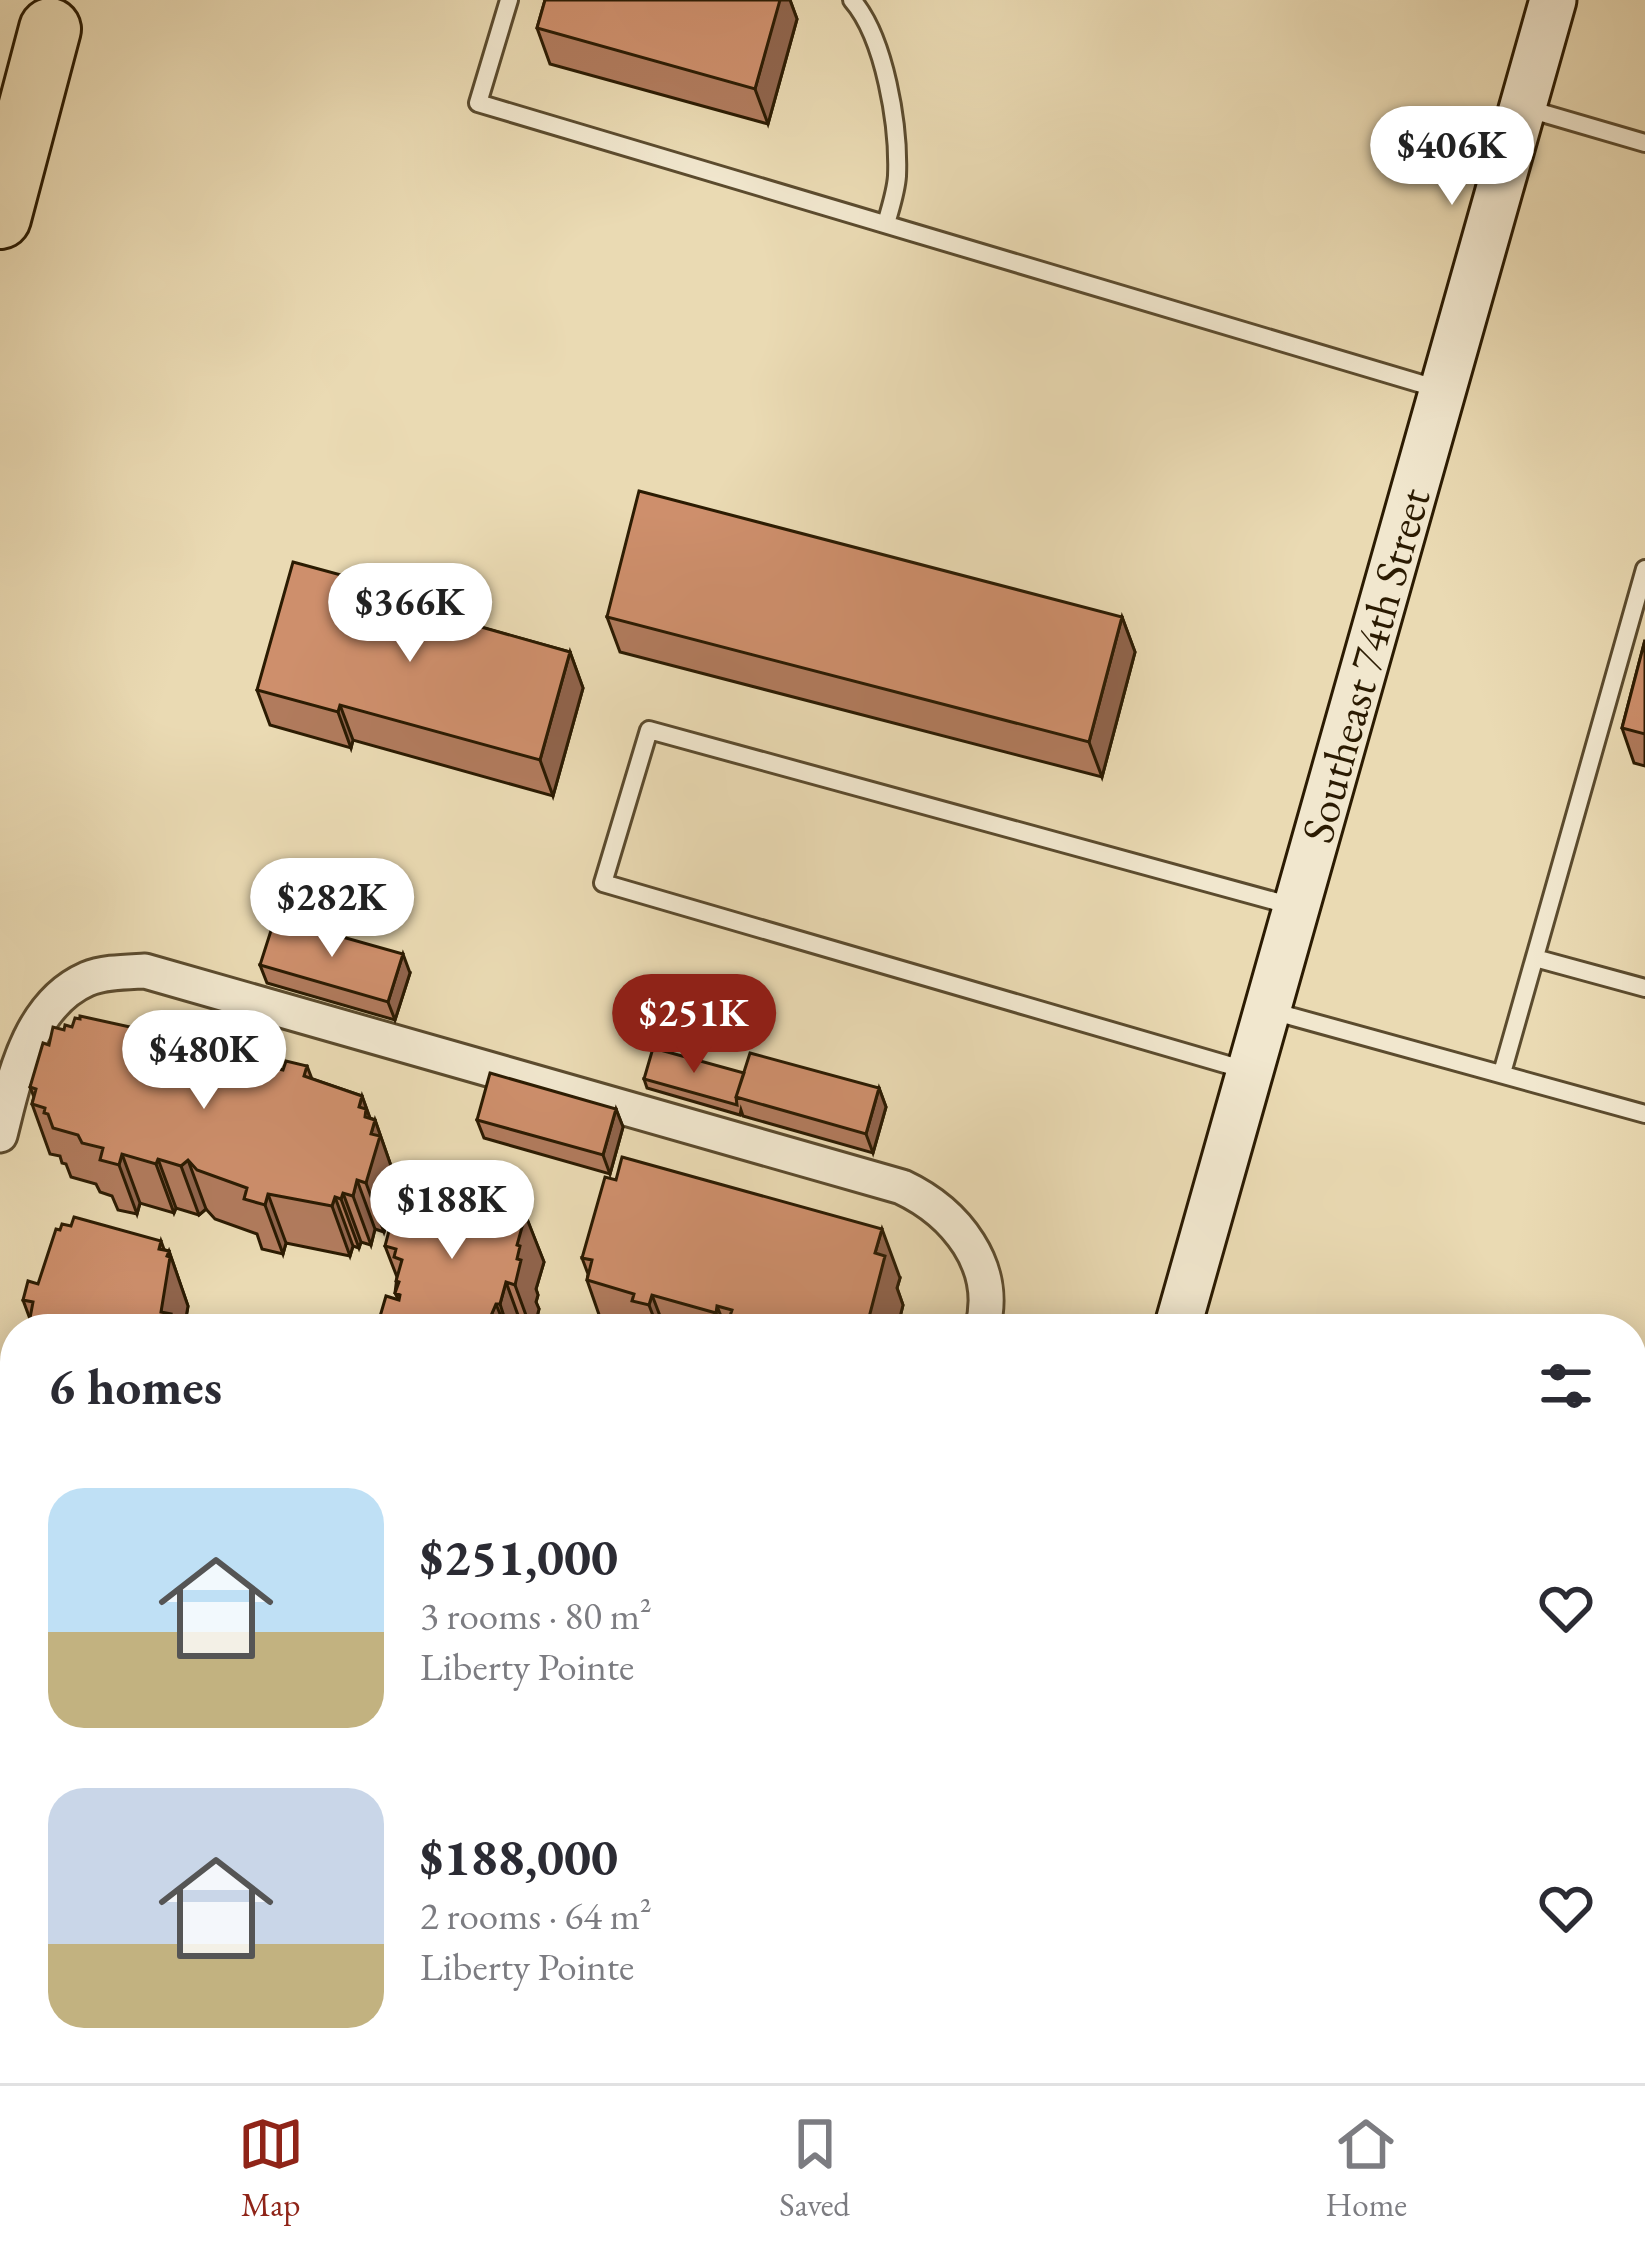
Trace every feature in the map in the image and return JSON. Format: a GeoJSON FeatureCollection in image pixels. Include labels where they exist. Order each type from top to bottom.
{"type":"FeatureCollection","features":[{"type":"Feature","properties":{"kind":"highway"},"geometry":{"type":"LineString","coordinates":[[0,139],[57,14]]}},
{"type":"Feature","properties":{"kind":"highway"},"geometry":{"type":"LineString","coordinates":[[0,218],[57,14]]}},
{"type":"Feature","properties":{"kind":"main road","name":"Southeast 74th Street"},"geometry":{"type":"LineString","coordinates":[[1182,1314],[1552,0]]}},
{"type":"Feature","properties":{"kind":"street"},"geometry":{"type":"LineString","coordinates":[[0,1135],[20,1058],[61,997],[87,979],[145,971],[902,1186],[933,1202],[958,1226],[976,1256],[986,1286],[983,1314]]}},
{"type":"Feature","properties":{"kind":"lane"},"geometry":{"type":"LineString","coordinates":[[509,0],[478,103],[1443,390]]}},
{"type":"Feature","properties":{"kind":"lane"},"geometry":{"type":"LineString","coordinates":[[852,0],[864,14],[889,86],[897,177],[886,224]]}},
{"type":"Feature","properties":{"kind":"lane"},"geometry":{"type":"LineString","coordinates":[[1522,108],[1645,143]]}},
{"type":"Feature","properties":{"kind":"lane"},"geometry":{"type":"LineString","coordinates":[[1502,1073],[1645,569]]}},
{"type":"Feature","properties":{"kind":"lane"},"geometry":{"type":"LineString","coordinates":[[1250,1071],[603,884],[649,730],[1297,907]]}},
{"type":"Feature","properties":{"kind":"lane"},"geometry":{"type":"LineString","coordinates":[[1535,958],[1645,988]]}},
{"type":"Feature","properties":{"kind":"lane"},"geometry":{"type":"LineString","coordinates":[[1267,1010],[1645,1114]]}},
{"type":"Feature","properties":{"kind":"building"},"geometry":{"type":"Polygon","coordinates":[[[545,0],[780,0],[755,89],[537,28],[545,0]]]}},
{"type":"Feature","properties":{"kind":"building"},"geometry":{"type":"Polygon","coordinates":[[[639,491],[1122,617],[1089,742],[607,617],[639,491]]]}},
{"type":"Feature","properties":{"kind":"building"},"geometry":{"type":"Polygon","coordinates":[[[293,562],[378,585],[375,597],[570,652],[540,760],[340,705],[338,712],[257,690],[293,562]]]}},
{"type":"Feature","properties":{"kind":"building"},"geometry":{"type":"Polygon","coordinates":[[[1645,640],[1645,734],[1622,728],[1645,640]]]}},
{"type":"Feature","properties":{"kind":"building"},"geometry":{"type":"Polygon","coordinates":[[[275,918],[403,954],[388,1002],[260,965],[275,918]]]}},
{"type":"Feature","properties":{"kind":"building"},"geometry":{"type":"Polygon","coordinates":[[[80,1016],[139,1029],[142,1020],[161,1025],[159,1035],[211,1054],[213,1067],[220,1069],[228,1058],[283,1070],[286,1061],[307,1066],[304,1076],[362,1096],[359,1107],[366,1109],[365,1117],[375,1120],[371,1134],[380,1136],[366,1183],[357,1180],[353,1196],[343,1193],[332,1206],[268,1194],[265,1205],[244,1199],[247,1188],[197,1170],[188,1160],[181,1166],[158,1159],[156,1164],[122,1154],[119,1165],[100,1160],[103,1148],[53,1128],[45,1108],[32,1104],[36,1089],[30,1087],[43,1043],[49,1045],[53,1027],[72,1027],[80,1016]]]}},
{"type":"Feature","properties":{"kind":"building"},"geometry":{"type":"Polygon","coordinates":[[[653,1048],[744,1073],[737,1105],[644,1079],[653,1048]]]}},
{"type":"Feature","properties":{"kind":"building"},"geometry":{"type":"Polygon","coordinates":[[[750,1053],[879,1088],[866,1134],[736,1097],[750,1053]]]}},
{"type":"Feature","properties":{"kind":"building"},"geometry":{"type":"Polygon","coordinates":[[[490,1073],[616,1109],[603,1155],[477,1120],[490,1073]]]}},
{"type":"Feature","properties":{"kind":"building"},"geometry":{"type":"Polygon","coordinates":[[[622,1157],[882,1229],[875,1253],[885,1256],[870,1314],[731,1314],[732,1310],[717,1306],[716,1313],[652,1295],[649,1305],[632,1301],[634,1294],[587,1280],[592,1260],[582,1258],[605,1177],[616,1180],[622,1157]]]}},
{"type":"Feature","properties":{"kind":"building"},"geometry":{"type":"Polygon","coordinates":[[[432,1182],[464,1190],[463,1195],[488,1202],[489,1197],[522,1206],[521,1212],[526,1213],[517,1245],[517,1259],[521,1260],[515,1285],[506,1282],[492,1314],[381,1314],[386,1296],[399,1300],[400,1295],[395,1293],[402,1260],[394,1257],[396,1249],[385,1246],[390,1227],[406,1232],[424,1185],[430,1187],[432,1182]]]}},
{"type":"Feature","properties":{"kind":"building"},"geometry":{"type":"Polygon","coordinates":[[[74,1217],[161,1241],[159,1249],[169,1251],[170,1257],[161,1312],[171,1314],[31,1314],[33,1302],[23,1300],[28,1281],[38,1284],[56,1229],[62,1224],[71,1226],[74,1217]]]}}]}
